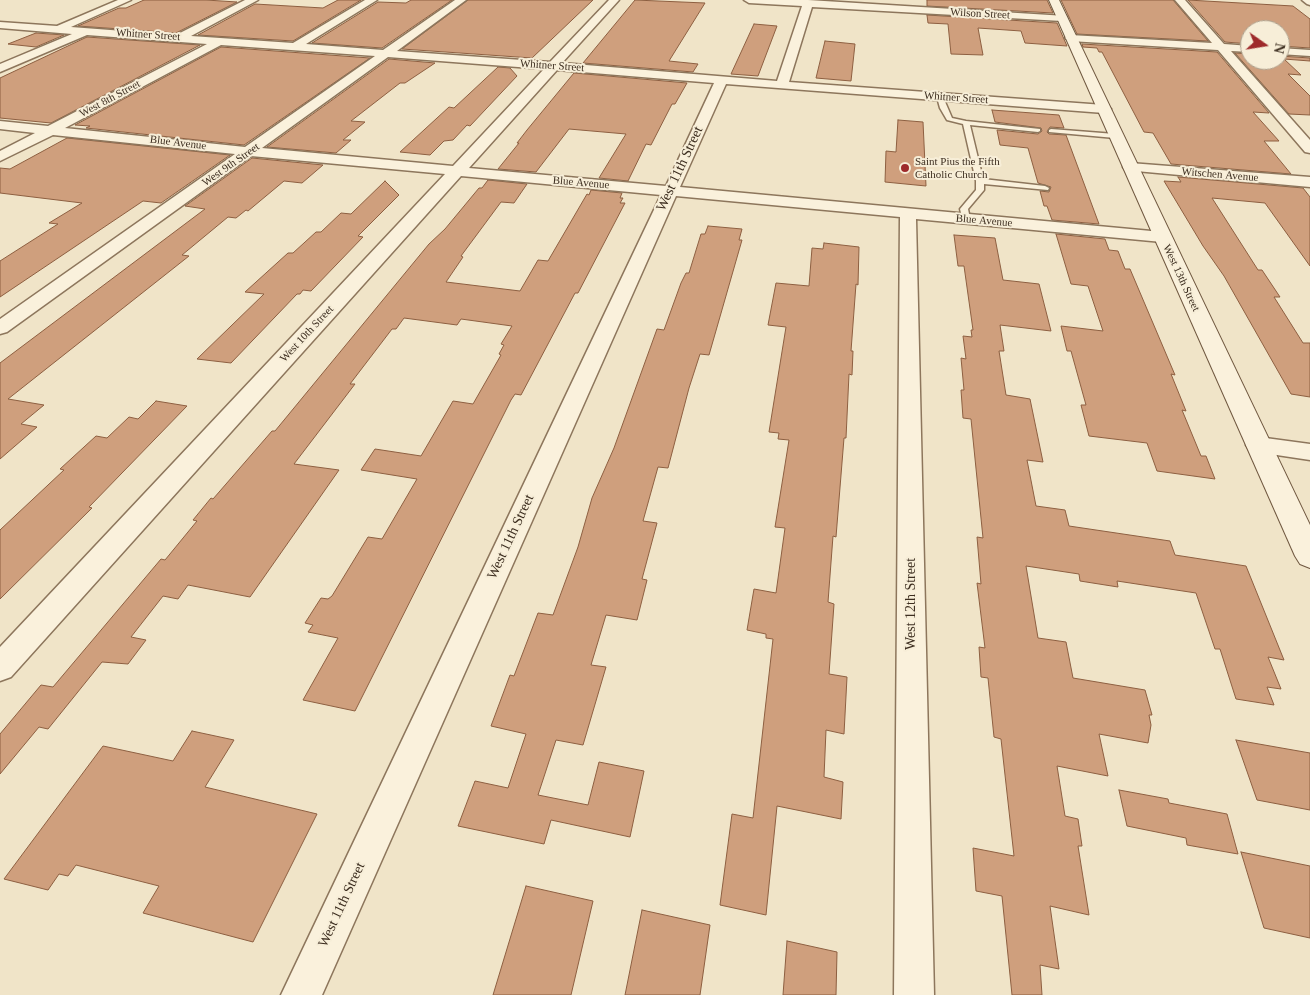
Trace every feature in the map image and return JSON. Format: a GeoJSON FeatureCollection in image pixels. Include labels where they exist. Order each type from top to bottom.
{"type":"FeatureCollection","features":[{"type":"Feature","properties":{"kind":"street"},"geometry":{"type":"LineString","coordinates":[[57,29],[126,0]]}},
{"type":"Feature","properties":{"kind":"street"},"geometry":{"type":"LineString","coordinates":[[178,38],[253,0]]}},
{"type":"Feature","properties":{"kind":"street"},"geometry":{"type":"LineString","coordinates":[[296,46],[372,0]]}},
{"type":"Feature","properties":{"kind":"street","name":"West 9th Street"},"geometry":{"type":"LineString","coordinates":[[5,321],[250,151],[461,0]]}},
{"type":"Feature","properties":{"kind":"street","name":"West 10th Street"},"geometry":{"type":"LineString","coordinates":[[0,668],[614,0]]}},
{"type":"Feature","properties":{"kind":"street","name":"Wilson Street"},"geometry":{"type":"LineString","coordinates":[[748,0],[863,3],[962,12],[1062,18]]}},
{"type":"Feature","properties":{"kind":"street"},"geometry":{"type":"LineString","coordinates":[[960,0],[962,12]]}},
{"type":"Feature","properties":{"kind":"street","name":"West 13th Street"},"geometry":{"type":"LineString","coordinates":[[1054,0],[1310,556]]}},
{"type":"Feature","properties":{"kind":"street"},"geometry":{"type":"LineString","coordinates":[[1180,0],[1310,149]]}},
{"type":"Feature","properties":{"kind":"street"},"geometry":{"type":"LineString","coordinates":[[782,85],[808,3]]}},
{"type":"Feature","properties":{"kind":"street","name":"Whitner Street"},"geometry":{"type":"LineString","coordinates":[[0,24],[1104,109]]}},
{"type":"Feature","properties":{"kind":"street"},"geometry":{"type":"LineString","coordinates":[[0,68],[87,31]]}},
{"type":"Feature","properties":{"kind":"street"},"geometry":{"type":"LineString","coordinates":[[1070,38],[1240,48]]}},
{"type":"Feature","properties":{"kind":"street","name":"West 8th Street"},"geometry":{"type":"LineString","coordinates":[[0,157],[220,41]]}},
{"type":"Feature","properties":{"kind":"street"},"geometry":{"type":"LineString","coordinates":[[1290,52],[1310,53]]}},
{"type":"Feature","properties":{"kind":"street","name":"West 11th Street"},"geometry":{"type":"LineString","coordinates":[[301,995],[722,80]]}},
{"type":"Feature","properties":{"kind":"street","name":"Blue Avenue"},"geometry":{"type":"LineString","coordinates":[[0,125],[670,192],[1162,237]]}},
{"type":"Feature","properties":{"kind":"street","name":"Witschen Avenue"},"geometry":{"type":"LineString","coordinates":[[1130,167],[1310,182]]}},
{"type":"Feature","properties":{"kind":"street","name":"West 12th Street"},"geometry":{"type":"LineString","coordinates":[[908,214],[914,995]]}},
{"type":"Feature","properties":{"kind":"street"},"geometry":{"type":"LineString","coordinates":[[1258,445],[1310,452]]}},
{"type":"Feature","properties":{"kind":"lane"},"geometry":{"type":"LineString","coordinates":[[940,97],[949,119],[966,123],[1038,130]]}},
{"type":"Feature","properties":{"kind":"lane"},"geometry":{"type":"LineString","coordinates":[[966,123],[980,181],[980,190],[964,209],[966,219]]}},
{"type":"Feature","properties":{"kind":"lane"},"geometry":{"type":"LineString","coordinates":[[1051,131],[1115,136]]}},
{"type":"Feature","properties":{"kind":"lane"},"geometry":{"type":"LineString","coordinates":[[980,181],[1045,188]]}},
{"type":"Feature","properties":{"kind":"building"},"geometry":{"type":"Polygon","coordinates":[[[144,0],[237,2],[176,33],[78,26],[119,8],[126,8],[144,0]]]}},
{"type":"Feature","properties":{"kind":"building"},"geometry":{"type":"Polygon","coordinates":[[[338,0],[361,0],[293,41],[198,35],[255,4],[323,8],[338,0]]]}},
{"type":"Feature","properties":{"kind":"building"},"geometry":{"type":"Polygon","coordinates":[[[411,0],[452,0],[382,48],[312,43],[378,2],[406,3],[411,0]]]}},
{"type":"Feature","properties":{"kind":"building"},"geometry":{"type":"Polygon","coordinates":[[[468,0],[593,0],[532,58],[402,49],[468,0]]]}},
{"type":"Feature","properties":{"kind":"building"},"geometry":{"type":"Polygon","coordinates":[[[635,0],[705,3],[669,61],[698,64],[693,72],[583,63],[635,0]]]}},
{"type":"Feature","properties":{"kind":"building"},"geometry":{"type":"Polygon","coordinates":[[[927,0],[1047,0],[1053,13],[927,6],[927,0]]]}},
{"type":"Feature","properties":{"kind":"building"},"geometry":{"type":"Polygon","coordinates":[[[1061,0],[1173,0],[1208,41],[1077,34],[1061,0]]]}},
{"type":"Feature","properties":{"kind":"building"},"geometry":{"type":"Polygon","coordinates":[[[1188,0],[1293,6],[1310,19],[1310,48],[1290,47],[1290,20],[1240,20],[1240,43],[1225,42],[1188,0]]]}},
{"type":"Feature","properties":{"kind":"building"},"geometry":{"type":"Polygon","coordinates":[[[927,15],[1057,23],[1067,46],[1025,43],[1021,31],[978,28],[983,55],[951,54],[948,24],[928,23],[927,15]]]}},
{"type":"Feature","properties":{"kind":"building"},"geometry":{"type":"Polygon","coordinates":[[[754,24],[777,26],[758,76],[731,74],[754,24]]]}},
{"type":"Feature","properties":{"kind":"building"},"geometry":{"type":"Polygon","coordinates":[[[36,33],[64,35],[36,47],[8,44],[36,33]]]}},
{"type":"Feature","properties":{"kind":"building"},"geometry":{"type":"Polygon","coordinates":[[[87,37],[200,45],[51,123],[0,118],[0,78],[87,37]]]}},
{"type":"Feature","properties":{"kind":"building"},"geometry":{"type":"Polygon","coordinates":[[[825,41],[855,44],[851,81],[816,78],[825,41]]]}},
{"type":"Feature","properties":{"kind":"building"},"geometry":{"type":"Polygon","coordinates":[[[1082,44],[1217,52],[1269,113],[1253,112],[1279,141],[1264,141],[1291,174],[1171,164],[1153,133],[1144,132],[1102,52],[1099,52],[1097,48],[1083,47],[1082,44]]]}},
{"type":"Feature","properties":{"kind":"building"},"geometry":{"type":"Polygon","coordinates":[[[221,47],[370,58],[244,145],[86,128],[90,126],[75,125],[221,47]]]}},
{"type":"Feature","properties":{"kind":"building"},"geometry":{"type":"Polygon","coordinates":[[[1290,57],[1310,58],[1310,61],[1290,59],[1290,57]]]}},
{"type":"Feature","properties":{"kind":"building"},"geometry":{"type":"Polygon","coordinates":[[[389,59],[435,63],[405,83],[400,83],[351,121],[365,122],[343,140],[351,140],[336,153],[267,147],[389,59]]]}},
{"type":"Feature","properties":{"kind":"building"},"geometry":{"type":"Polygon","coordinates":[[[1290,65],[1301,75],[1288,74],[1310,96],[1310,115],[1289,114],[1250,70],[1290,70],[1290,65]]]}},
{"type":"Feature","properties":{"kind":"building"},"geometry":{"type":"Polygon","coordinates":[[[498,67],[510,68],[517,76],[470,126],[467,125],[453,140],[444,141],[430,155],[400,152],[449,107],[454,108],[498,67]]]}},
{"type":"Feature","properties":{"kind":"building"},"geometry":{"type":"Polygon","coordinates":[[[574,73],[687,83],[675,104],[672,104],[651,145],[646,144],[628,181],[599,178],[626,134],[569,129],[536,172],[498,169],[527,130],[574,73]]]}},
{"type":"Feature","properties":{"kind":"building"},"geometry":{"type":"Polygon","coordinates":[[[992,110],[1059,115],[1064,128],[1050,127],[1047,132],[1049,134],[1066,135],[1099,224],[1052,220],[1047,206],[1044,206],[1040,191],[1049,192],[1051,187],[1038,183],[1028,148],[1000,145],[997,130],[1038,134],[1042,131],[1041,128],[995,122],[992,110]]]}},
{"type":"Feature","properties":{"kind":"building"},"geometry":{"type":"Polygon","coordinates":[[[898,120],[923,122],[926,186],[885,182],[886,151],[896,152],[898,120]]]}},
{"type":"Feature","properties":{"kind":"building"},"geometry":{"type":"Polygon","coordinates":[[[67,138],[230,155],[161,203],[143,201],[0,297],[0,261],[58,224],[49,223],[82,203],[0,193],[0,168],[10,169],[67,138]]]}},
{"type":"Feature","properties":{"kind":"building"},"geometry":{"type":"Polygon","coordinates":[[[252,158],[323,165],[302,183],[284,181],[248,211],[246,210],[236,218],[228,217],[182,255],[189,256],[8,399],[44,405],[21,424],[37,427],[0,459],[0,363],[205,209],[185,206],[252,158]]]}},
{"type":"Feature","properties":{"kind":"building"},"geometry":{"type":"Polygon","coordinates":[[[1178,177],[1303,188],[1310,197],[1310,266],[1265,203],[1212,198],[1258,270],[1262,270],[1280,297],[1274,297],[1303,343],[1310,343],[1310,397],[1291,394],[1224,276],[1203,246],[1164,181],[1181,182],[1178,177]]]}},
{"type":"Feature","properties":{"kind":"building"},"geometry":{"type":"Polygon","coordinates":[[[488,180],[527,184],[514,203],[501,202],[461,256],[463,257],[446,282],[520,291],[538,260],[548,261],[591,190],[622,193],[620,198],[623,198],[620,203],[625,203],[578,293],[575,293],[521,395],[515,394],[511,400],[355,711],[303,700],[338,638],[308,632],[313,625],[305,623],[321,598],[328,599],[332,596],[368,537],[382,539],[417,479],[361,470],[375,449],[421,456],[453,401],[473,404],[501,355],[499,354],[504,345],[501,344],[512,326],[461,319],[457,325],[404,318],[396,329],[392,329],[350,384],[355,384],[294,464],[339,470],[250,597],[188,585],[178,599],[163,596],[131,637],[146,640],[128,664],[102,662],[48,729],[39,727],[0,774],[0,734],[41,685],[53,687],[161,559],[165,560],[197,521],[193,520],[211,498],[213,499],[272,431],[275,431],[429,244],[445,229],[488,180]]]}},
{"type":"Feature","properties":{"kind":"building"},"geometry":{"type":"Polygon","coordinates":[[[385,181],[399,195],[358,236],[363,237],[311,291],[303,290],[300,294],[297,294],[231,363],[197,359],[264,294],[245,292],[288,253],[293,253],[316,232],[321,232],[341,213],[351,214],[385,181]]]}},
{"type":"Feature","properties":{"kind":"building"},"geometry":{"type":"Polygon","coordinates":[[[708,226],[742,229],[739,240],[742,240],[709,355],[700,354],[668,468],[658,467],[643,521],[657,523],[642,579],[647,580],[637,620],[606,615],[591,665],[606,667],[583,745],[556,740],[538,795],[588,805],[599,762],[644,771],[630,837],[551,820],[544,844],[458,826],[475,781],[508,788],[526,734],[491,726],[510,675],[514,676],[538,613],[553,615],[578,547],[592,498],[614,448],[657,329],[664,330],[681,283],[686,273],[689,273],[701,234],[705,234],[708,226]]]}},
{"type":"Feature","properties":{"kind":"building"},"geometry":{"type":"Polygon","coordinates":[[[1056,234],[1105,239],[1109,250],[1118,251],[1125,269],[1130,269],[1175,375],[1171,374],[1186,411],[1182,410],[1201,456],[1206,456],[1215,479],[1157,471],[1147,443],[1089,436],[1081,405],[1086,405],[1071,351],[1067,351],[1061,326],[1103,331],[1088,286],[1071,284],[1056,234]]]}},
{"type":"Feature","properties":{"kind":"building"},"geometry":{"type":"Polygon","coordinates":[[[954,235],[995,238],[1003,280],[1039,284],[1051,331],[1000,325],[1004,351],[999,351],[1006,395],[1030,399],[1043,462],[1027,460],[1036,506],[1065,510],[1069,526],[1170,541],[1175,555],[1246,566],[1284,660],[1268,657],[1281,689],[1267,687],[1274,705],[1236,699],[1220,649],[1215,649],[1196,593],[1117,581],[1118,587],[1080,581],[1079,574],[1026,566],[1038,638],[1066,642],[1073,678],[1145,690],[1152,715],[1149,715],[1151,725],[1148,743],[1099,734],[1108,776],[1057,766],[1065,816],[1078,819],[1082,846],[1078,846],[1089,915],[1050,906],[1059,969],[1040,965],[1042,995],[1012,995],[1002,896],[976,891],[973,848],[1014,856],[1001,739],[994,737],[988,678],[981,677],[979,647],[985,648],[977,583],[981,584],[977,537],[983,538],[971,419],[963,418],[961,390],[964,390],[961,358],[966,359],[963,336],[972,337],[971,330],[973,330],[964,266],[958,266],[954,235]]]}},
{"type":"Feature","properties":{"kind":"building"},"geometry":{"type":"Polygon","coordinates":[[[824,243],[859,247],[858,285],[856,284],[851,351],[853,351],[852,375],[849,374],[846,438],[844,438],[836,537],[833,536],[828,602],[834,604],[829,674],[847,677],[844,734],[826,730],[824,777],[843,782],[841,819],[777,806],[766,915],[720,905],[732,814],[753,818],[773,639],[766,638],[766,634],[747,630],[754,589],[776,593],[785,528],[775,527],[789,440],[778,439],[779,433],[769,432],[786,327],[768,325],[776,283],[809,286],[812,248],[823,249],[824,243]]]}},
{"type":"Feature","properties":{"kind":"building"},"geometry":{"type":"Polygon","coordinates":[[[156,401],[187,406],[89,507],[92,508],[0,599],[0,530],[64,470],[60,469],[96,436],[107,438],[129,417],[138,419],[156,401]]]}},
{"type":"Feature","properties":{"kind":"building"},"geometry":{"type":"Polygon","coordinates":[[[192,731],[234,740],[205,787],[317,814],[253,942],[143,913],[159,886],[76,865],[68,876],[59,874],[48,890],[4,879],[103,746],[173,761],[192,731]]]}},
{"type":"Feature","properties":{"kind":"building"},"geometry":{"type":"Polygon","coordinates":[[[1236,740],[1310,753],[1310,810],[1257,800],[1236,740]]]}},
{"type":"Feature","properties":{"kind":"building"},"geometry":{"type":"Polygon","coordinates":[[[1119,790],[1168,799],[1169,803],[1227,814],[1238,854],[1187,845],[1186,838],[1127,826],[1119,790]]]}},
{"type":"Feature","properties":{"kind":"building"},"geometry":{"type":"Polygon","coordinates":[[[1241,852],[1310,866],[1310,938],[1264,928],[1241,852]]]}},
{"type":"Feature","properties":{"kind":"building"},"geometry":{"type":"Polygon","coordinates":[[[526,886],[593,901],[571,995],[493,995],[526,886]]]}},
{"type":"Feature","properties":{"kind":"building"},"geometry":{"type":"Polygon","coordinates":[[[642,910],[710,925],[700,995],[625,995],[642,910]]]}},
{"type":"Feature","properties":{"kind":"building"},"geometry":{"type":"Polygon","coordinates":[[[787,941],[837,952],[836,995],[783,995],[787,941]]]}},
{"type":"Feature","properties":{"kind":"place","name":"Saint Pius the Fifth Catholic Church"},"geometry":{"type":"Point","coordinates":[905,168]}}]}
